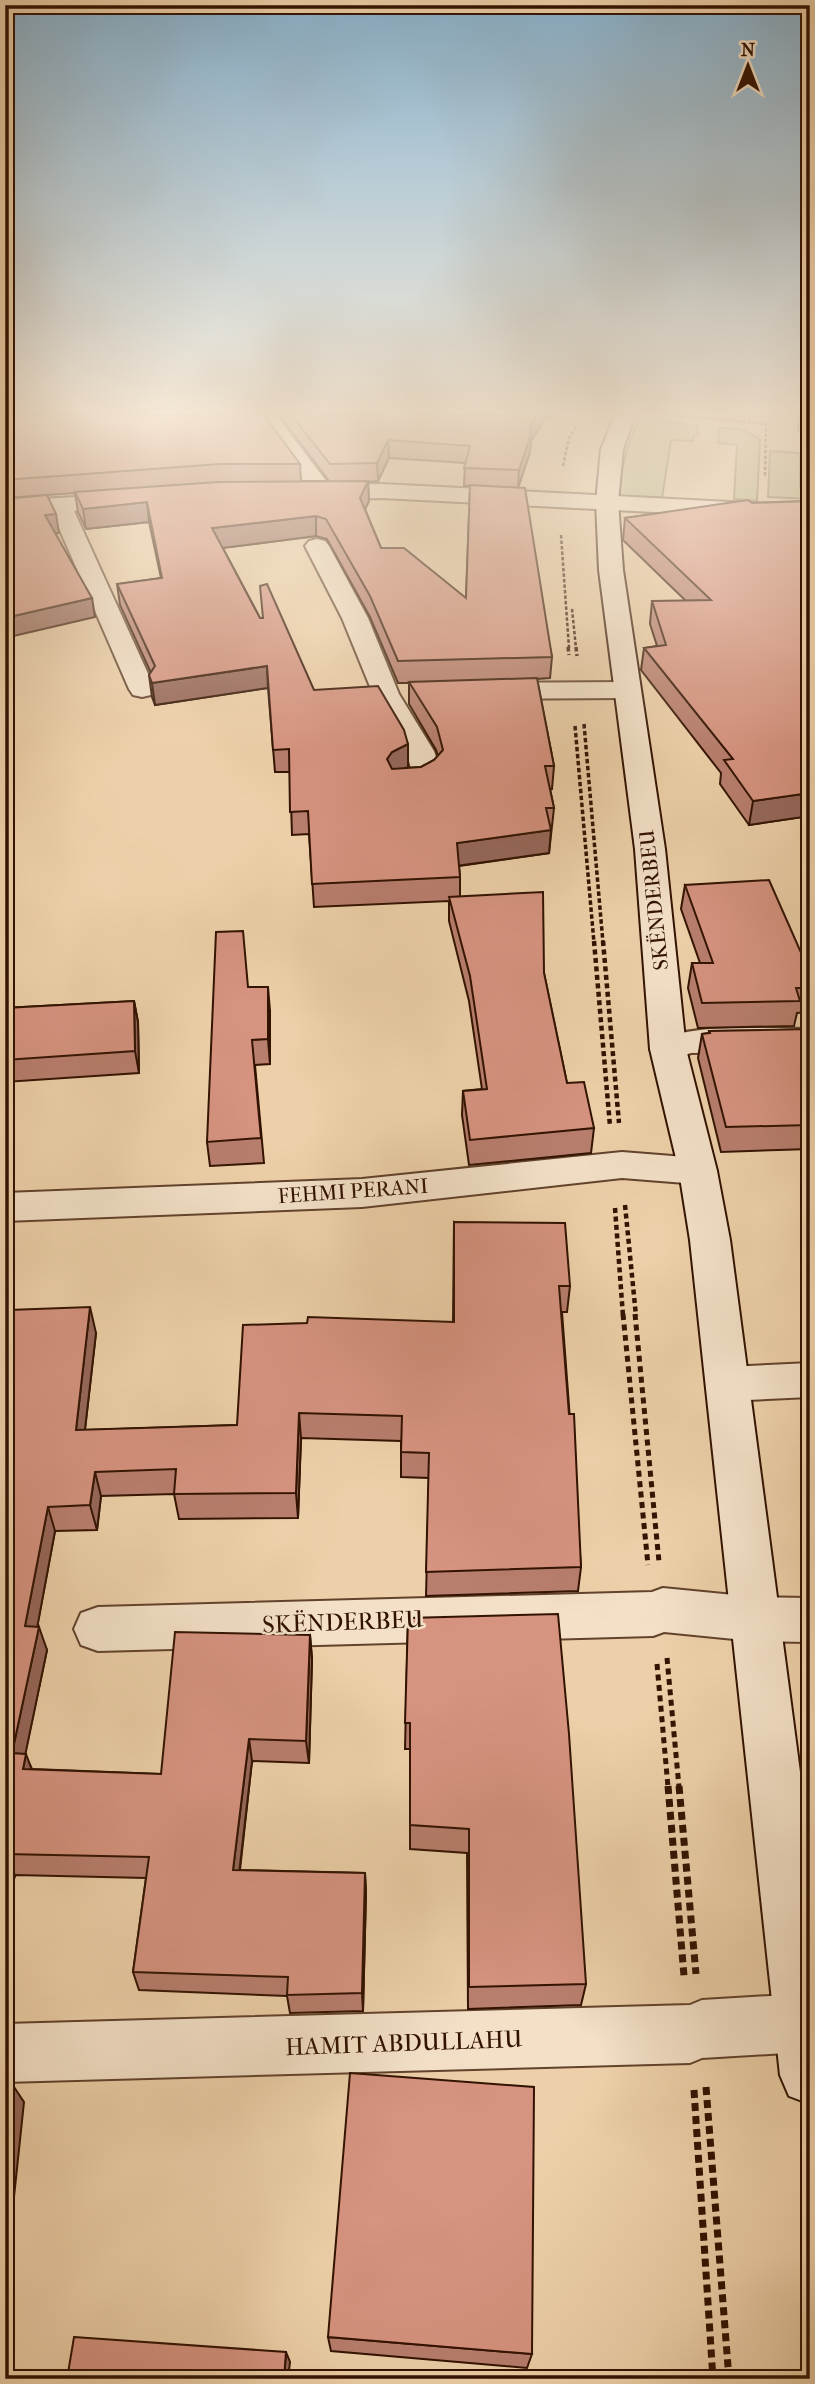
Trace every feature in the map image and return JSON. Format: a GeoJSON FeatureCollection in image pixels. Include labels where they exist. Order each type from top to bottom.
{"type":"FeatureCollection","features":[{"type":"Feature","properties":{"kind":"street"},"geometry":{"type":"LineString","coordinates":[[69,526],[80,557],[117,628],[142,689]]}},
{"type":"Feature","properties":{"kind":"street","name":"SKËNDERBEU"},"geometry":{"type":"LineString","coordinates":[[608,526],[611,570],[650,849],[668,1049],[698,1171],[710,1240],[806,2049]]}},
{"type":"Feature","properties":{"kind":"street"},"geometry":{"type":"LineString","coordinates":[[317,546],[400,694],[427,771],[403,783]]}},
{"type":"Feature","properties":{"kind":"street"},"geometry":{"type":"LineString","coordinates":[[466,692],[627,690]]}},
{"type":"Feature","properties":{"kind":"street"},"geometry":{"type":"LineString","coordinates":[[668,1049],[687,1042],[810,1040]]}},
{"type":"Feature","properties":{"kind":"street","name":"FEHMI PERANI"},"geometry":{"type":"LineString","coordinates":[[5,1207],[362,1193],[617,1166],[698,1171]]}},
{"type":"Feature","properties":{"kind":"street"},"geometry":{"type":"LineString","coordinates":[[727,1384],[810,1380]]}},
{"type":"Feature","properties":{"kind":"street","name":"SKËNDERBEU"},"geometry":{"type":"LineString","coordinates":[[98,1629],[658,1612],[754,1619]]}},
{"type":"Feature","properties":{"kind":"street"},"geometry":{"type":"LineString","coordinates":[[754,1619],[810,1620]]}},
{"type":"Feature","properties":{"kind":"street","name":"HAMIT ABDULLAHU"},"geometry":{"type":"LineString","coordinates":[[5,2053],[696,2031],[806,2049]]}},
{"type":"Feature","properties":{"kind":"path"},"geometry":{"type":"LineString","coordinates":[[567,526],[576,689],[617,1166],[729,2379]]}},
{"type":"Feature","properties":{"kind":"path"},"geometry":{"type":"LineString","coordinates":[[576,689],[617,1166],[624,1335],[658,1612],[696,2031],[713,2379]]}},
{"type":"Feature","properties":{"kind":"building"},"geometry":{"type":"Polygon","coordinates":[[[5,526],[51,526],[92,598],[5,618],[5,526]]]}},
{"type":"Feature","properties":{"kind":"building"},"geometry":{"type":"Polygon","coordinates":[[[152,526],[227,526],[212,528],[260,618],[263,618],[260,586],[267,584],[314,690],[378,686],[404,730],[408,744],[392,752],[387,759],[392,769],[421,767],[434,760],[443,750],[437,727],[409,682],[537,678],[554,766],[545,766],[554,808],[546,808],[551,830],[457,843],[460,877],[312,884],[308,811],[290,812],[289,749],[273,750],[267,666],[152,683],[149,675],[155,666],[117,584],[162,578],[152,526]]]}},
{"type":"Feature","properties":{"kind":"building"},"geometry":{"type":"Polygon","coordinates":[[[330,526],[372,526],[381,548],[404,548],[466,598],[469,526],[531,526],[552,657],[398,661],[370,596],[330,526]]]}},
{"type":"Feature","properties":{"kind":"building"},"geometry":{"type":"Polygon","coordinates":[[[634,526],[810,526],[810,793],[753,801],[724,760],[733,759],[644,648],[666,645],[652,601],[711,600],[634,526]]]}},
{"type":"Feature","properties":{"kind":"building"},"geometry":{"type":"Polygon","coordinates":[[[769,880],[810,973],[810,988],[796,988],[800,1001],[702,1003],[692,963],[713,963],[685,885],[769,880]]]}},
{"type":"Feature","properties":{"kind":"building"},"geometry":{"type":"Polygon","coordinates":[[[543,892],[544,973],[567,1083],[584,1082],[594,1128],[470,1140],[463,1091],[487,1089],[470,976],[449,897],[543,892]]]}},
{"type":"Feature","properties":{"kind":"building"},"geometry":{"type":"Polygon","coordinates":[[[243,931],[248,987],[268,987],[268,1039],[252,1040],[261,1138],[207,1142],[216,932],[243,931]]]}},
{"type":"Feature","properties":{"kind":"building"},"geometry":{"type":"Polygon","coordinates":[[[134,1001],[135,1051],[5,1060],[5,1008],[134,1001]]]}},
{"type":"Feature","properties":{"kind":"building"},"geometry":{"type":"Polygon","coordinates":[[[809,1029],[810,1125],[726,1127],[702,1034],[710,1033],[709,1031],[809,1029]]]}},
{"type":"Feature","properties":{"kind":"building"},"geometry":{"type":"Polygon","coordinates":[[[454,1222],[565,1223],[570,1286],[559,1286],[569,1414],[574,1414],[581,1567],[426,1572],[429,1453],[401,1452],[402,1416],[299,1413],[296,1493],[174,1494],[176,1469],[95,1472],[90,1505],[48,1507],[25,1626],[39,1627],[12,1753],[26,1754],[23,1769],[161,1774],[175,1632],[310,1635],[306,1741],[249,1739],[233,1870],[365,1873],[362,1993],[287,1995],[288,1977],[133,1972],[149,1857],[5,1854],[5,1334],[9,1310],[90,1307],[76,1430],[237,1425],[243,1325],[307,1323],[308,1317],[454,1322],[454,1222]]]}},
{"type":"Feature","properties":{"kind":"building"},"geometry":{"type":"Polygon","coordinates":[[[558,1614],[586,1984],[469,1987],[469,1829],[410,1825],[410,1723],[405,1723],[408,1618],[558,1614]]]}},
{"type":"Feature","properties":{"kind":"building"},"geometry":{"type":"Polygon","coordinates":[[[350,2073],[534,2087],[532,2354],[328,2337],[350,2073]]]}},
{"type":"Feature","properties":{"kind":"building"},"geometry":{"type":"Polygon","coordinates":[[[5,2087],[14,2087],[5,2170],[5,2087]]]}},
{"type":"Feature","properties":{"kind":"building"},"geometry":{"type":"Polygon","coordinates":[[[74,2337],[286,2352],[284,2379],[67,2379],[74,2337]]]}}]}
